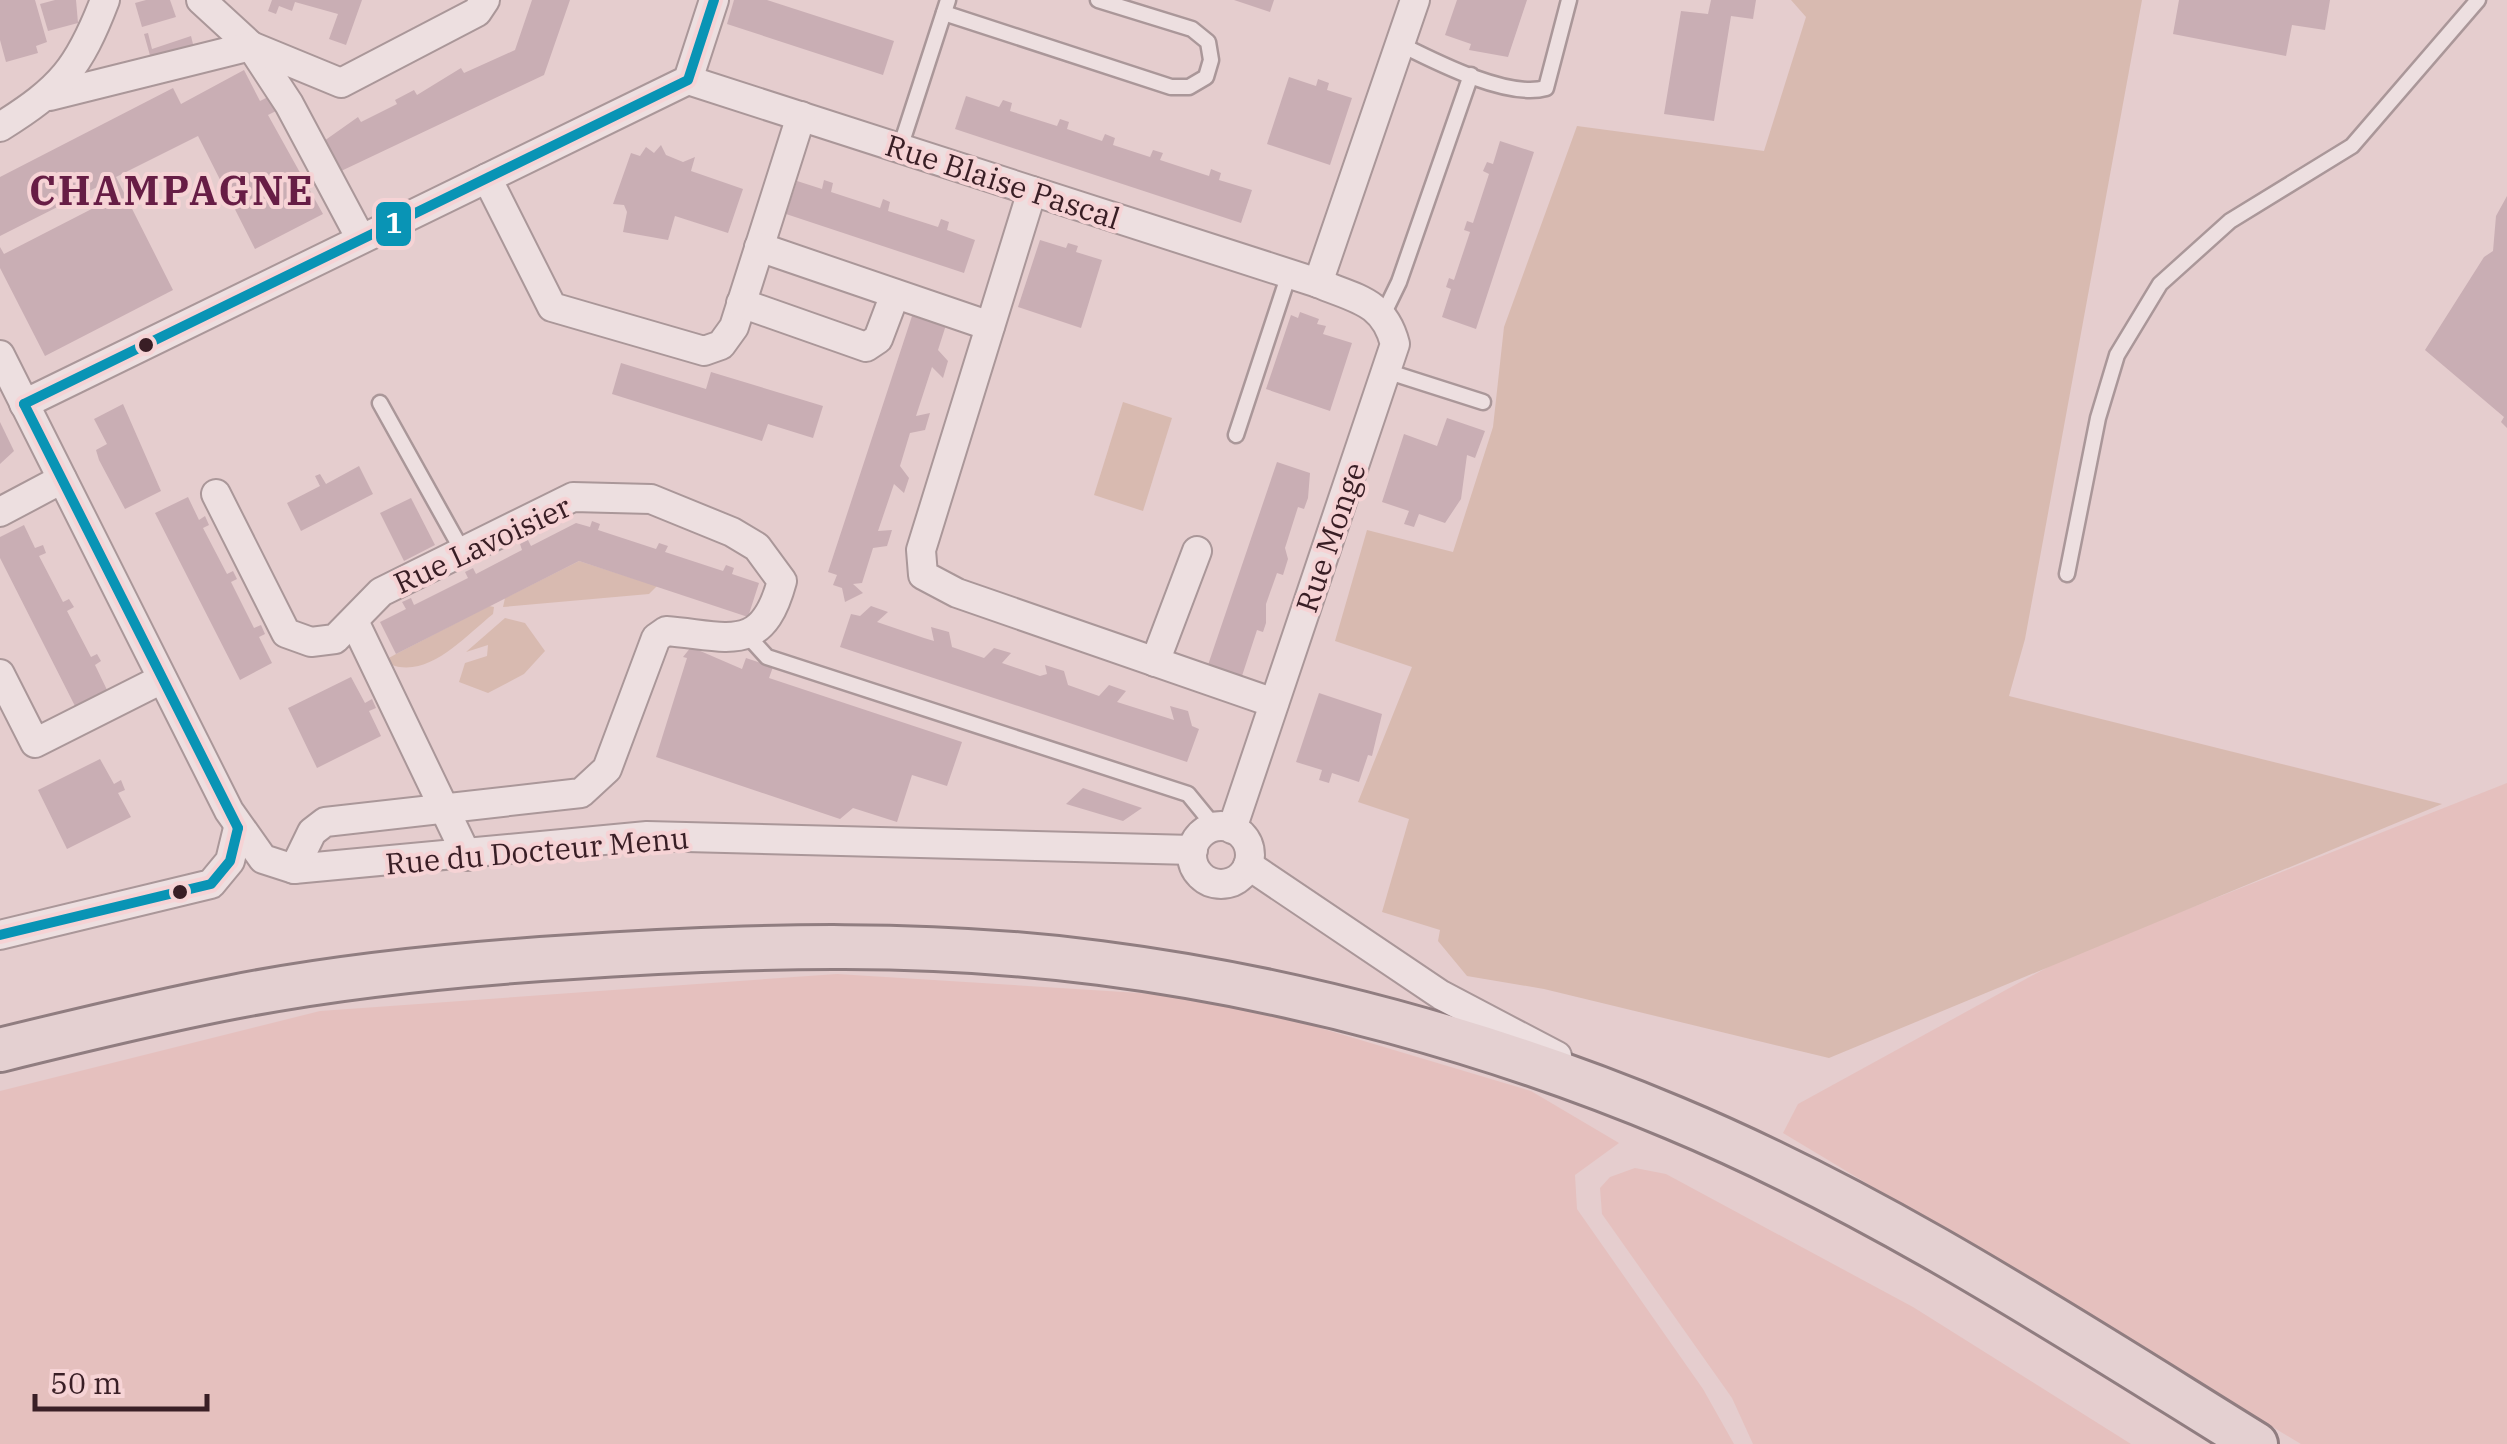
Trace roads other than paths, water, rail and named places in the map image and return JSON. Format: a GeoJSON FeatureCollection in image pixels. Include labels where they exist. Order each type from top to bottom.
{"type":"FeatureCollection","features":[{"type":"Feature","properties":{"kind":"main road"},"geometry":{"type":"LineString","coordinates":[[0,1050],[233,997],[408,970],[638,953],[944,950],[1100,963],[1322,1005],[1594,1086],[1678,1120],[1858,1204],[1930,1244],[2256,1444]]}},
{"type":"Feature","properties":{"kind":"street"},"geometry":{"type":"LineString","coordinates":[[50,96],[84,50],[105,0]]}},
{"type":"Feature","properties":{"kind":"street"},"geometry":{"type":"LineString","coordinates":[[201,0],[251,46],[289,104],[362,240]]}},
{"type":"Feature","properties":{"kind":"street"},"geometry":{"type":"LineString","coordinates":[[0,127],[50,96],[251,46],[342,82],[477,12],[485,0]]}},
{"type":"Feature","properties":{"kind":"street"},"geometry":{"type":"LineString","coordinates":[[1383,316],[1368,304],[1318,283],[1416,0]]}},
{"type":"Feature","properties":{"kind":"street"},"geometry":{"type":"LineString","coordinates":[[24,404],[688,80],[707,2]]}},
{"type":"Feature","properties":{"kind":"street","name":"Rue Blaise Pascal"},"geometry":{"type":"LineString","coordinates":[[688,80],[1318,283]]}},
{"type":"Feature","properties":{"kind":"street"},"geometry":{"type":"LineString","coordinates":[[487,178],[546,301],[564,313],[704,351],[721,345],[734,327],[801,116]]}},
{"type":"Feature","properties":{"kind":"street"},"geometry":{"type":"LineString","coordinates":[[1032,191],[921,550],[924,575],[957,593],[1274,703]]}},
{"type":"Feature","properties":{"kind":"street"},"geometry":{"type":"LineString","coordinates":[[759,247],[990,326]]}},
{"type":"Feature","properties":{"kind":"street"},"geometry":{"type":"LineString","coordinates":[[742,303],[866,347],[878,339],[895,294]]}},
{"type":"Feature","properties":{"kind":"street","name":"Rue Monge"},"geometry":{"type":"LineString","coordinates":[[1224,828],[1274,703],[1395,344],[1389,320],[1383,316]]}},
{"type":"Feature","properties":{"kind":"street"},"geometry":{"type":"LineString","coordinates":[[0,356],[238,828],[264,859],[294,869],[312,832],[325,822],[580,793],[606,768],[656,638],[666,632],[747,635]]}},
{"type":"Feature","properties":{"kind":"street"},"geometry":{"type":"LineString","coordinates":[[0,512],[62,480]]}},
{"type":"Feature","properties":{"kind":"street","name":"Rue Lavoisier"},"geometry":{"type":"LineString","coordinates":[[216,494],[286,633],[311,642],[335,639],[381,592],[573,497],[651,498],[732,532],[757,547],[782,581],[776,605],[756,632],[747,635]]}},
{"type":"Feature","properties":{"kind":"street"},"geometry":{"type":"LineString","coordinates":[[1154,662],[1197,551]]}},
{"type":"Feature","properties":{"kind":"street"},"geometry":{"type":"LineString","coordinates":[[354,621],[467,856]]}},
{"type":"Feature","properties":{"kind":"street"},"geometry":{"type":"LineString","coordinates":[[0,674],[35,743],[162,679]]}},
{"type":"Feature","properties":{"kind":"street"},"geometry":{"type":"LineString","coordinates":[[0,935],[211,884],[230,862],[238,828]]}},
{"type":"Feature","properties":{"kind":"street"},"geometry":{"type":"LineString","coordinates":[[1224,828],[1245,840],[1248,865],[1236,880],[1218,884],[1201,876],[1193,850],[1200,835],[1224,828]]}},
{"type":"Feature","properties":{"kind":"street","name":"Rue du Docteur Menu"},"geometry":{"type":"LineString","coordinates":[[294,869],[467,856],[647,836],[1193,850]]}},
{"type":"Feature","properties":{"kind":"street"},"geometry":{"type":"LineString","coordinates":[[1248,865],[1440,995],[1678,1120]]}},
{"type":"Feature","properties":{"kind":"lane"},"geometry":{"type":"LineString","coordinates":[[900,148],[946,7],[1171,87],[1189,87],[1206,77],[1211,60],[1208,42],[1192,29],[1098,0]]}},
{"type":"Feature","properties":{"kind":"lane"},"geometry":{"type":"LineString","coordinates":[[1400,44],[1471,75],[1530,92],[1546,88],[1569,0]]}},
{"type":"Feature","properties":{"kind":"lane"},"geometry":{"type":"LineString","coordinates":[[2067,574],[2098,418],[2117,354],[2160,284],[2230,221],[2352,146],[2478,0]]}},
{"type":"Feature","properties":{"kind":"lane"},"geometry":{"type":"LineString","coordinates":[[1383,316],[1399,282],[1471,75]]}},
{"type":"Feature","properties":{"kind":"lane"},"geometry":{"type":"LineString","coordinates":[[1236,435],[1289,274]]}},
{"type":"Feature","properties":{"kind":"lane"},"geometry":{"type":"LineString","coordinates":[[1386,371],[1484,402]]}},
{"type":"Feature","properties":{"kind":"lane"},"geometry":{"type":"LineString","coordinates":[[380,403],[463,552]]}},
{"type":"Feature","properties":{"kind":"lane"},"geometry":{"type":"LineString","coordinates":[[747,635],[767,658],[1188,794],[1224,828]]}},
{"type":"Feature","properties":{"kind":"district","name":"CHAMPAGNE"},"geometry":{"type":"Point","coordinates":[172,190]}}]}
